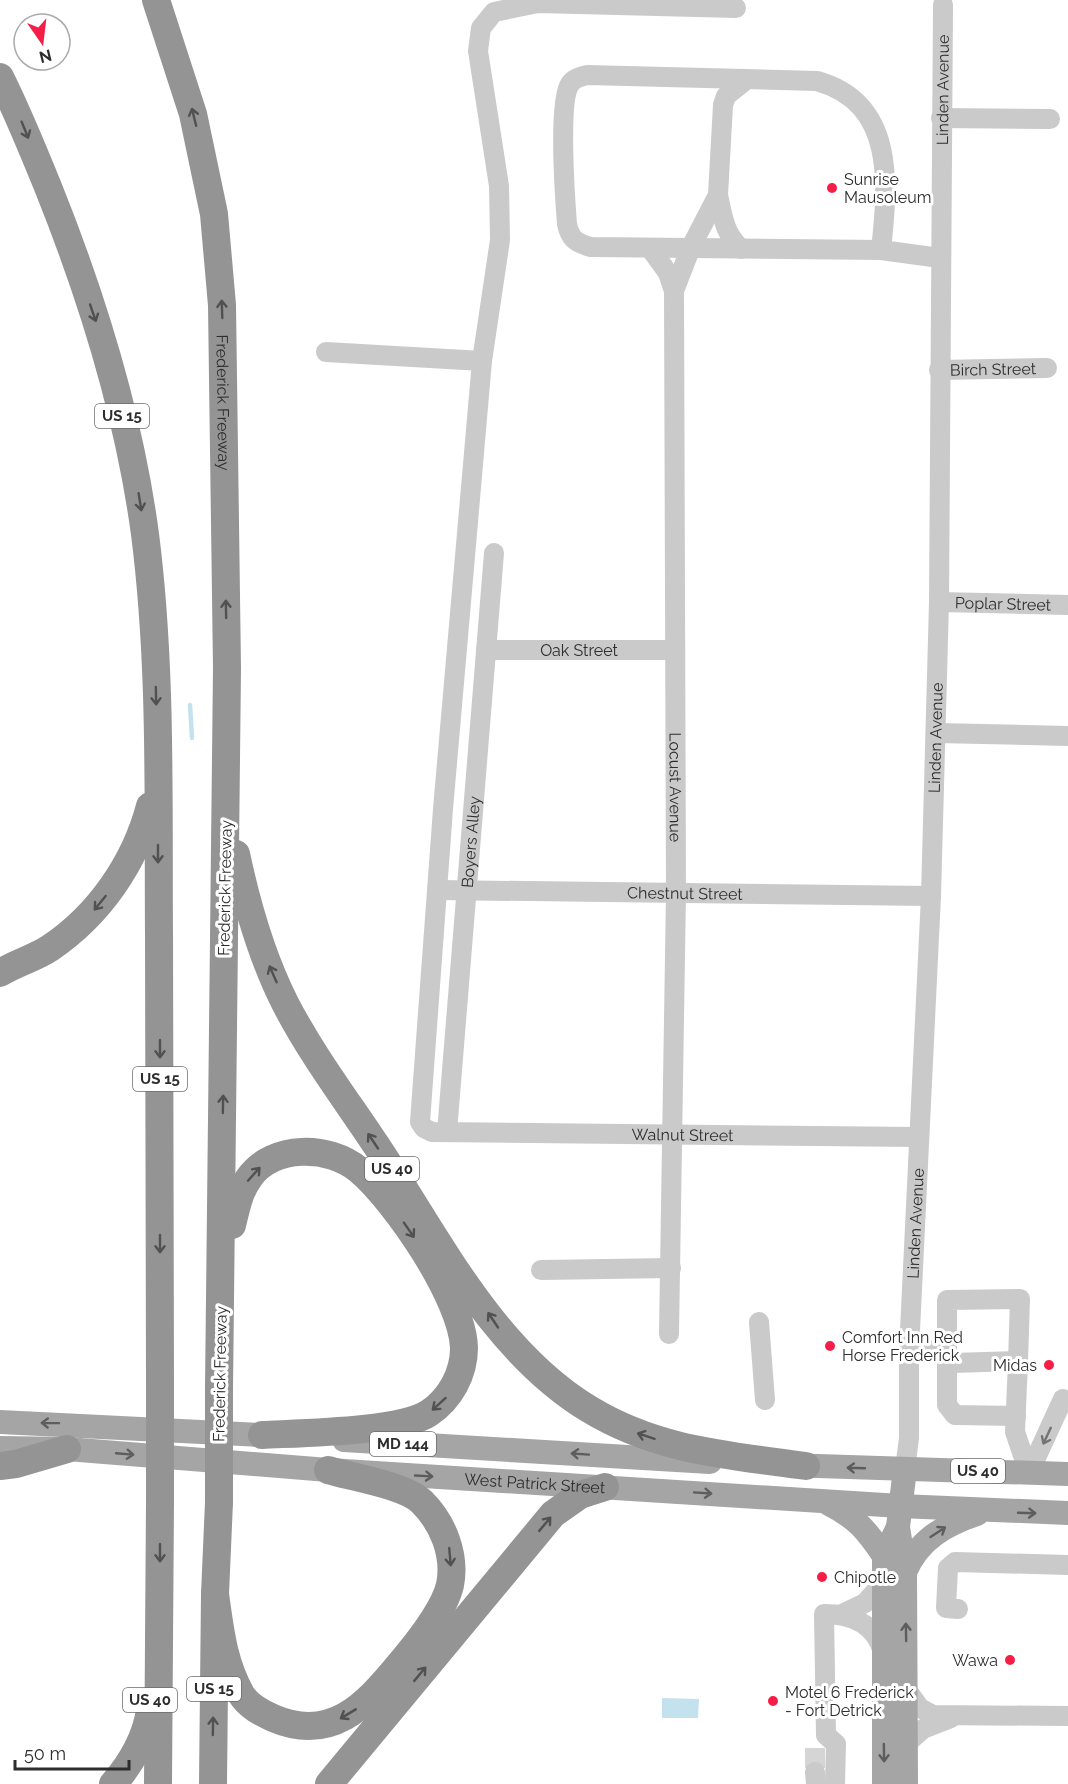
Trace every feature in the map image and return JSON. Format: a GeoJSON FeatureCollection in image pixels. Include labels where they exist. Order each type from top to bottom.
{"type":"FeatureCollection","features":[{"type":"Feature","properties":{"kind":"highway","name":"Frederick Freeway"},"geometry":{"type":"LineString","coordinates":[[156,0],[193,114],[214,214],[222,305],[227,668],[222,1268],[213,1784]]}},
{"type":"Feature","properties":{"kind":"highway","name":"US 15"},"geometry":{"type":"LineString","coordinates":[[0,77],[16,109],[67,235],[105,348],[128,440],[145,537],[155,656],[158,775],[160,1383],[158,1784]]}},
{"type":"Feature","properties":{"kind":"highway","name":"US 40"},"geometry":{"type":"LineString","coordinates":[[227,668],[231,818],[236,855],[252,918],[270,969],[307,1042],[501,1333],[518,1352],[563,1392],[635,1433],[681,1448],[806,1466]]}},
{"type":"Feature","properties":{"kind":"highway"},"geometry":{"type":"LineString","coordinates":[[0,973],[48,949],[78,927],[96,909],[115,883],[143,832],[158,775]]}},
{"type":"Feature","properties":{"kind":"highway"},"geometry":{"type":"LineString","coordinates":[[222,1268],[241,1191],[250,1176],[263,1163],[280,1155],[316,1152],[337,1158],[359,1170],[390,1203],[427,1256],[449,1298],[462,1334],[463,1357],[456,1384],[444,1401],[427,1415],[407,1422],[342,1430],[262,1435]]}},
{"type":"Feature","properties":{"kind":"highway"},"geometry":{"type":"LineString","coordinates":[[0,1466],[16,1464],[67,1449]]}},
{"type":"Feature","properties":{"kind":"highway"},"geometry":{"type":"LineString","coordinates":[[215,1594],[223,1655],[242,1696],[259,1712],[279,1720],[318,1727],[352,1713],[377,1692],[414,1648],[445,1599],[450,1584],[449,1547],[435,1518],[421,1500],[400,1491],[328,1470]]}},
{"type":"Feature","properties":{"kind":"highway"},"geometry":{"type":"LineString","coordinates":[[329,1784],[553,1514],[580,1495],[605,1487]]}},
{"type":"Feature","properties":{"kind":"highway","name":"US 40"},"geometry":{"type":"LineString","coordinates":[[113,1784],[134,1754],[149,1718],[159,1605]]}},
{"type":"Feature","properties":{"kind":"main road","name":"West Patrick Street"},"geometry":{"type":"LineString","coordinates":[[0,1422],[806,1466],[1068,1474]]}},
{"type":"Feature","properties":{"kind":"main road","name":"West Patrick Street"},"geometry":{"type":"LineString","coordinates":[[0,1448],[67,1449],[328,1470],[822,1500],[899,1516],[987,1511],[1068,1513]]}},
{"type":"Feature","properties":{"kind":"main road"},"geometry":{"type":"LineString","coordinates":[[884,1784],[884,1653],[905,1469]]}},
{"type":"Feature","properties":{"kind":"main road"},"geometry":{"type":"LineString","coordinates":[[822,1500],[850,1514],[865,1529],[884,1556],[894,1577],[907,1690],[906,1784]]}},
{"type":"Feature","properties":{"kind":"main road"},"geometry":{"type":"LineString","coordinates":[[894,1577],[931,1536],[959,1520],[987,1511]]}},
{"type":"Feature","properties":{"kind":"main road"},"geometry":{"type":"LineString","coordinates":[[884,1556],[899,1516]]}},
{"type":"Feature","properties":{"kind":"street"},"geometry":{"type":"LineString","coordinates":[[437,890],[482,361],[501,240],[499,186],[478,51],[481,28],[494,12],[518,5],[590,2],[736,8]]}},
{"type":"Feature","properties":{"kind":"street","name":"Linden Avenue"},"geometry":{"type":"LineString","coordinates":[[905,1469],[909,1438],[905,1358],[932,896],[939,602],[943,5]]}},
{"type":"Feature","properties":{"kind":"street"},"geometry":{"type":"LineString","coordinates":[[881,250],[886,204],[884,156],[879,140],[863,111],[842,90],[817,81],[746,81],[587,75],[575,78],[570,84],[566,93],[564,123],[569,234],[574,241],[591,247],[881,250],[940,258]]}},
{"type":"Feature","properties":{"kind":"street"},"geometry":{"type":"LineString","coordinates":[[741,249],[729,238],[725,229],[718,195],[723,105],[726,96],[746,81]]}},
{"type":"Feature","properties":{"kind":"street"},"geometry":{"type":"LineString","coordinates":[[941,118],[1050,119]]}},
{"type":"Feature","properties":{"kind":"street"},"geometry":{"type":"LineString","coordinates":[[674,291],[691,247],[718,195]]}},
{"type":"Feature","properties":{"kind":"street","name":"Locust Avenue"},"geometry":{"type":"LineString","coordinates":[[650,248],[668,273],[674,291],[676,893],[669,1334]]}},
{"type":"Feature","properties":{"kind":"street"},"geometry":{"type":"LineString","coordinates":[[326,352],[482,361]]}},
{"type":"Feature","properties":{"kind":"street","name":"Birch Street"},"geometry":{"type":"LineString","coordinates":[[939,370],[1047,368]]}},
{"type":"Feature","properties":{"kind":"street","name":"Boyers Alley"},"geometry":{"type":"LineString","coordinates":[[447,1132],[494,553]]}},
{"type":"Feature","properties":{"kind":"street","name":"Poplar Street"},"geometry":{"type":"LineString","coordinates":[[939,602],[1068,605]]}},
{"type":"Feature","properties":{"kind":"street","name":"Oak Street"},"geometry":{"type":"LineString","coordinates":[[486,650],[674,650]]}},
{"type":"Feature","properties":{"kind":"street"},"geometry":{"type":"LineString","coordinates":[[936,733],[1068,736]]}},
{"type":"Feature","properties":{"kind":"street","name":"Chestnut Street"},"geometry":{"type":"LineString","coordinates":[[437,890],[932,896]]}},
{"type":"Feature","properties":{"kind":"street","name":"Walnut Street"},"geometry":{"type":"LineString","coordinates":[[437,890],[420,1122],[424,1128],[432,1132],[919,1137]]}},
{"type":"Feature","properties":{"kind":"street"},"geometry":{"type":"LineString","coordinates":[[541,1270],[671,1268]]}},
{"type":"Feature","properties":{"kind":"street"},"geometry":{"type":"LineString","coordinates":[[1016,1416],[955,1415],[947,1405],[947,1300],[1020,1299],[1016,1416],[1015,1432],[1029,1473]]}},
{"type":"Feature","properties":{"kind":"street"},"geometry":{"type":"LineString","coordinates":[[759,1322],[765,1400]]}},
{"type":"Feature","properties":{"kind":"street"},"geometry":{"type":"LineString","coordinates":[[905,1358],[940,1350],[952,1363],[1018,1361]]}},
{"type":"Feature","properties":{"kind":"street"},"geometry":{"type":"LineString","coordinates":[[1029,1473],[1063,1399]]}},
{"type":"Feature","properties":{"kind":"street"},"geometry":{"type":"LineString","coordinates":[[958,1609],[946,1608],[948,1568],[954,1562],[1068,1565]]}},
{"type":"Feature","properties":{"kind":"street"},"geometry":{"type":"LineString","coordinates":[[835,1784],[836,1744],[820,1742],[824,1614],[842,1614],[866,1603],[894,1577]]}},
{"type":"Feature","properties":{"kind":"street"},"geometry":{"type":"LineString","coordinates":[[842,1614],[871,1628],[880,1641],[884,1653]]}},
{"type":"Feature","properties":{"kind":"street"},"geometry":{"type":"LineString","coordinates":[[907,1690],[920,1708],[933,1715],[1068,1716]]}},
{"type":"Feature","properties":{"kind":"street"},"geometry":{"type":"LineString","coordinates":[[907,1743],[923,1729],[956,1716]]}},
{"type":"Feature","properties":{"kind":"water"},"geometry":{"type":"Polygon","coordinates":[[[662,1698],[699,1699],[698,1718],[662,1718],[662,1698]]]}},
{"type":"Feature","properties":{"kind":"waterway"},"geometry":{"type":"LineString","coordinates":[[190,705],[192,738]]}},
{"type":"Feature","properties":{"kind":"tunnel"},"geometry":{"type":"LineString","coordinates":[[815,1748],[815,1772]]}},
{"type":"Feature","properties":{"kind":"place","name":"Sunrise Mausoleum"},"geometry":{"type":"Point","coordinates":[832,188]}},
{"type":"Feature","properties":{"kind":"place","name":"Comfort Inn Red Horse Frederick"},"geometry":{"type":"Point","coordinates":[830,1346]}},
{"type":"Feature","properties":{"kind":"place","name":"Midas"},"geometry":{"type":"Point","coordinates":[1049,1365]}},
{"type":"Feature","properties":{"kind":"place","name":"Chipotle"},"geometry":{"type":"Point","coordinates":[822,1577]}},
{"type":"Feature","properties":{"kind":"place","name":"Wawa"},"geometry":{"type":"Point","coordinates":[1010,1660]}},
{"type":"Feature","properties":{"kind":"place","name":"Motel 6 Frederick - Fort Detrick"},"geometry":{"type":"Point","coordinates":[773,1701]}}]}
